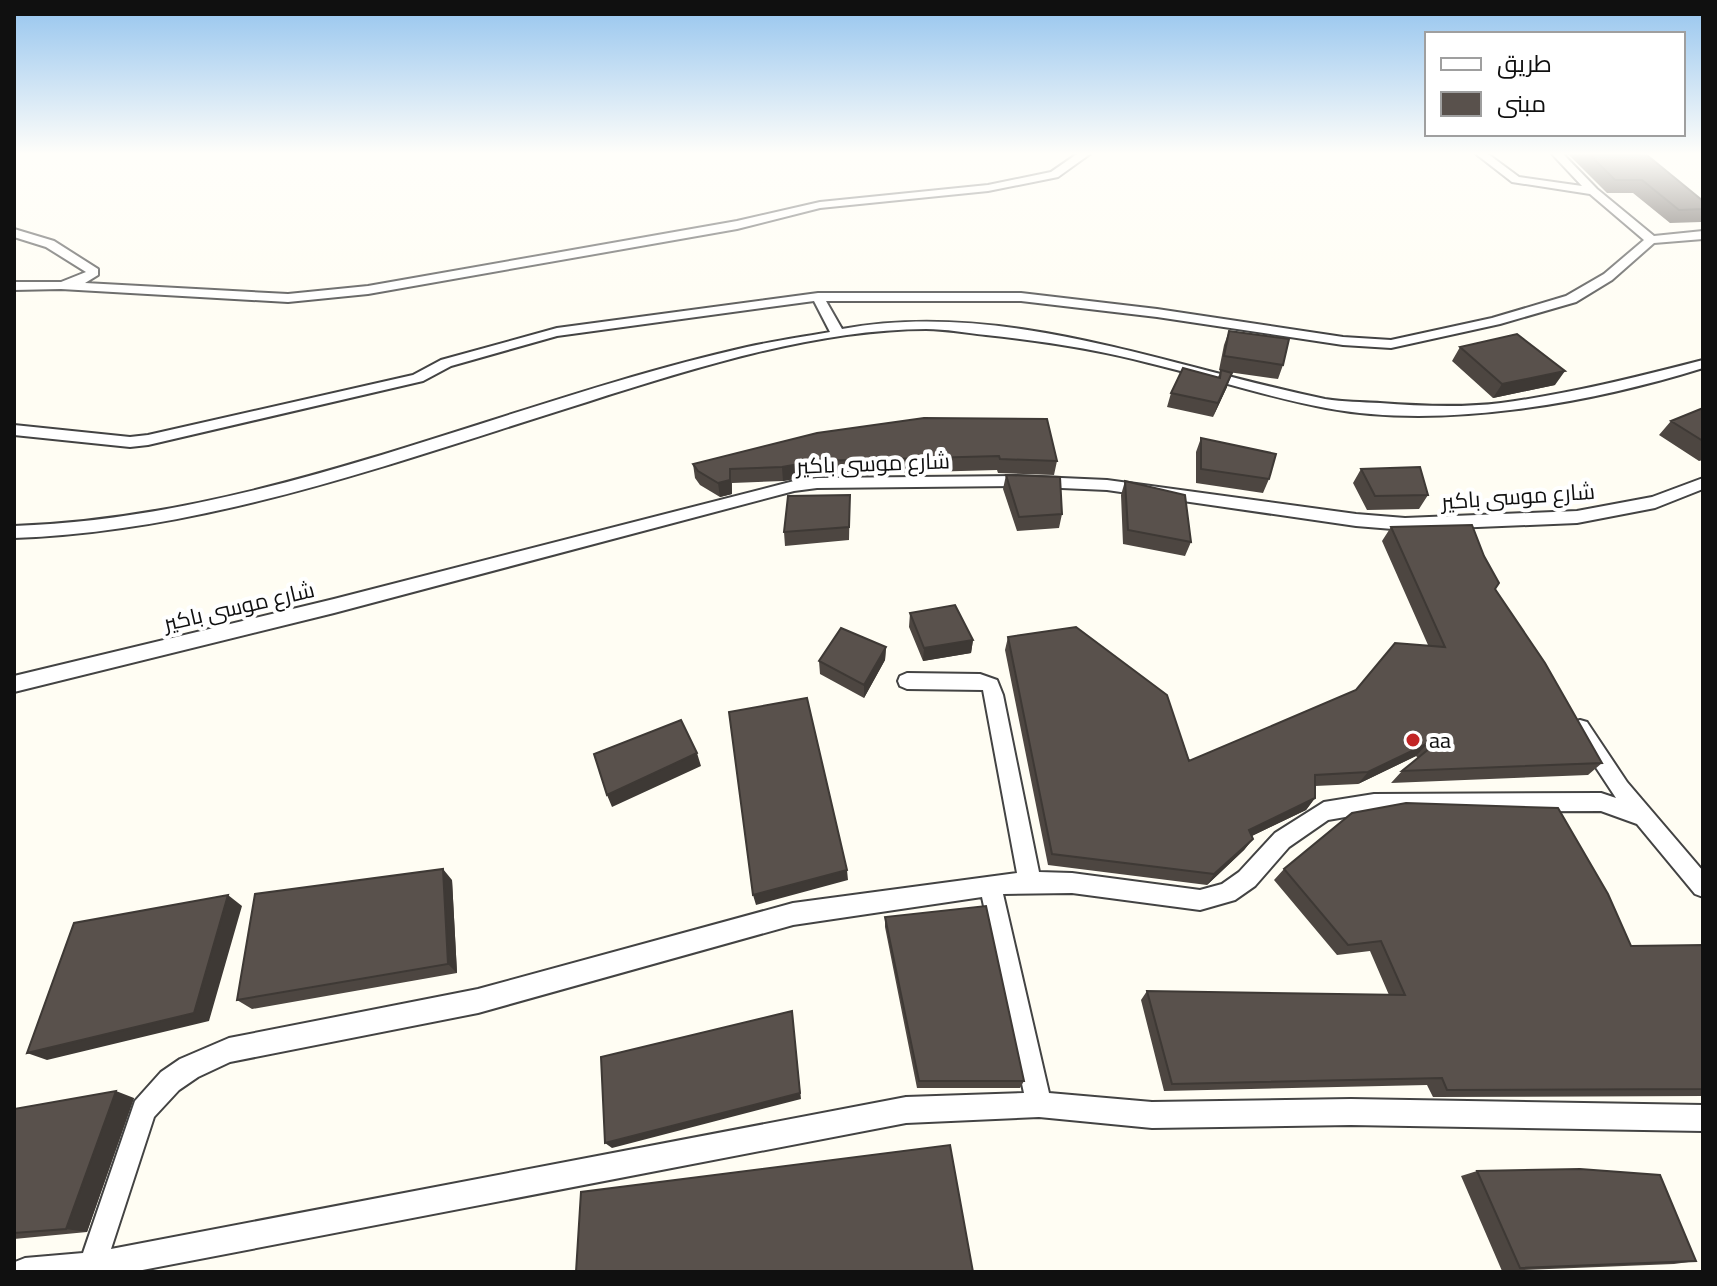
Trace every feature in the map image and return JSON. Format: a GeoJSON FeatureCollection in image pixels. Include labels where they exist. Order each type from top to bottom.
{"type":"FeatureCollection","features":[{"type":"Feature","properties":{"kind":"street"},"geometry":{"type":"LineString","coordinates":[[14,286],[55,285],[288,298],[368,290],[737,225],[783,214]]}},
{"type":"Feature","properties":{"kind":"street"},"geometry":{"type":"LineString","coordinates":[[1620,214],[1651,240]]}},
{"type":"Feature","properties":{"kind":"street"},"geometry":{"type":"LineString","coordinates":[[14,233],[50,244],[94,272],[84,279],[55,285]]}},
{"type":"Feature","properties":{"kind":"street"},"geometry":{"type":"LineString","coordinates":[[14,430],[130,442],[148,440],[418,378],[446,363],[557,332],[818,297],[1021,297],[1157,313],[1343,341],[1391,344],[1495,321],[1571,299],[1608,277],[1651,240],[1703,235]]}},
{"type":"Feature","properties":{"kind":"street"},"geometry":{"type":"LineString","coordinates":[[818,297],[837,332]]}},
{"type":"Feature","properties":{"kind":"street"},"geometry":{"type":"LineString","coordinates":[[14,532],[69,530],[170,514],[298,487],[638,381],[748,351],[837,332],[930,325],[1004,332],[1143,357],[1328,404],[1421,411],[1500,408],[1660,377],[1703,364]]}},
{"type":"Feature","properties":{"kind":"street","name":"شارع موسى باكير"},"geometry":{"type":"LineString","coordinates":[[14,684],[334,606],[794,486],[1016,481],[1107,485],[1405,524],[1577,517],[1655,502],[1703,483]]}},
{"type":"Feature","properties":{"kind":"street"},"geometry":{"type":"LineString","coordinates":[[907,681],[980,682],[990,685],[1030,882]]}},
{"type":"Feature","properties":{"kind":"street"},"geometry":{"type":"LineString","coordinates":[[1568,709],[1642,816],[1703,887]]}},
{"type":"Feature","properties":{"kind":"street"},"geometry":{"type":"LineString","coordinates":[[92,1266],[144,1110],[170,1081],[212,1056],[261,1042],[478,1001],[793,914],[1030,882],[1072,883],[1200,900],[1227,893],[1237,886],[1282,840],[1324,811],[1374,803],[1601,802],[1642,816]]}},
{"type":"Feature","properties":{"kind":"street"},"geometry":{"type":"LineString","coordinates":[[990,885],[1039,1105]]}},
{"type":"Feature","properties":{"kind":"street"},"geometry":{"type":"LineString","coordinates":[[25,1272],[92,1266],[906,1110],[1039,1105],[1152,1115],[1351,1112],[1703,1118]]}},
{"type":"Feature","properties":{"kind":"building"},"geometry":{"type":"Polygon","coordinates":[[[1229,331],[1289,339],[1283,365],[1224,356],[1229,331]]]}},
{"type":"Feature","properties":{"kind":"building"},"geometry":{"type":"Polygon","coordinates":[[[1517,334],[1565,371],[1502,384],[1460,347],[1517,334]]]}},
{"type":"Feature","properties":{"kind":"building"},"geometry":{"type":"Polygon","coordinates":[[[1183,368],[1220,378],[1221,370],[1232,373],[1218,403],[1171,393],[1183,368]]]}},
{"type":"Feature","properties":{"kind":"building"},"geometry":{"type":"Polygon","coordinates":[[[1703,408],[1703,441],[1671,421],[1703,408]]]}},
{"type":"Feature","properties":{"kind":"building"},"geometry":{"type":"Polygon","coordinates":[[[924,418],[1047,419],[1057,461],[1000,459],[999,456],[816,461],[782,467],[730,469],[730,480],[718,483],[698,471],[693,464],[817,433],[924,418]]]}},
{"type":"Feature","properties":{"kind":"building"},"geometry":{"type":"Polygon","coordinates":[[[1201,438],[1276,454],[1269,479],[1201,469],[1201,438]]]}},
{"type":"Feature","properties":{"kind":"building"},"geometry":{"type":"Polygon","coordinates":[[[1420,467],[1428,495],[1375,496],[1361,469],[1420,467]]]}},
{"type":"Feature","properties":{"kind":"building"},"geometry":{"type":"Polygon","coordinates":[[[1006,475],[1060,477],[1062,514],[1019,517],[1006,475]]]}},
{"type":"Feature","properties":{"kind":"building"},"geometry":{"type":"Polygon","coordinates":[[[1125,481],[1185,495],[1191,542],[1128,530],[1125,481]]]}},
{"type":"Feature","properties":{"kind":"building"},"geometry":{"type":"Polygon","coordinates":[[[850,495],[849,527],[784,532],[788,496],[850,495]]]}},
{"type":"Feature","properties":{"kind":"building","name":"aa"},"geometry":{"type":"Polygon","coordinates":[[[1472,525],[1499,583],[1495,589],[1545,663],[1602,763],[1402,771],[1430,748],[1428,743],[1368,772],[1315,775],[1315,798],[1249,830],[1253,839],[1214,874],[1052,854],[1008,637],[1076,627],[1167,695],[1189,761],[1356,690],[1395,643],[1445,647],[1391,527],[1472,525]]]}},
{"type":"Feature","properties":{"kind":"building"},"geometry":{"type":"Polygon","coordinates":[[[955,605],[973,640],[924,648],[910,613],[955,605]]]}},
{"type":"Feature","properties":{"kind":"building"},"geometry":{"type":"Polygon","coordinates":[[[841,628],[886,647],[864,685],[819,661],[841,628]]]}},
{"type":"Feature","properties":{"kind":"building"},"geometry":{"type":"Polygon","coordinates":[[[807,698],[847,870],[753,895],[729,712],[807,698]]]}},
{"type":"Feature","properties":{"kind":"building"},"geometry":{"type":"Polygon","coordinates":[[[681,720],[697,753],[607,795],[594,754],[681,720]]]}},
{"type":"Feature","properties":{"kind":"building"},"geometry":{"type":"Polygon","coordinates":[[[1406,803],[1558,808],[1608,894],[1631,946],[1703,945],[1703,1089],[1447,1090],[1442,1078],[1172,1084],[1147,991],[1405,995],[1381,941],[1348,945],[1284,869],[1352,813],[1406,803]]]}},
{"type":"Feature","properties":{"kind":"building"},"geometry":{"type":"Polygon","coordinates":[[[443,869],[448,964],[237,1000],[255,894],[443,869]]]}},
{"type":"Feature","properties":{"kind":"building"},"geometry":{"type":"Polygon","coordinates":[[[228,895],[194,1013],[27,1053],[74,923],[228,895]]]}},
{"type":"Feature","properties":{"kind":"building"},"geometry":{"type":"Polygon","coordinates":[[[986,906],[1024,1081],[919,1081],[885,917],[986,906]]]}},
{"type":"Feature","properties":{"kind":"building"},"geometry":{"type":"Polygon","coordinates":[[[792,1011],[800,1093],[605,1143],[601,1057],[792,1011]]]}},
{"type":"Feature","properties":{"kind":"building"},"geometry":{"type":"Polygon","coordinates":[[[116,1091],[66,1229],[14,1233],[14,1109],[116,1091]]]}},
{"type":"Feature","properties":{"kind":"building"},"geometry":{"type":"Polygon","coordinates":[[[950,1145],[973,1272],[576,1272],[581,1192],[950,1145]]]}},
{"type":"Feature","properties":{"kind":"building"},"geometry":{"type":"Polygon","coordinates":[[[1580,1169],[1660,1175],[1696,1261],[1520,1268],[1477,1171],[1580,1169]]]}},
{"type":"Feature","properties":{"kind":"place","name":"aa"},"geometry":{"type":"Point","coordinates":[1413,740]}}]}
